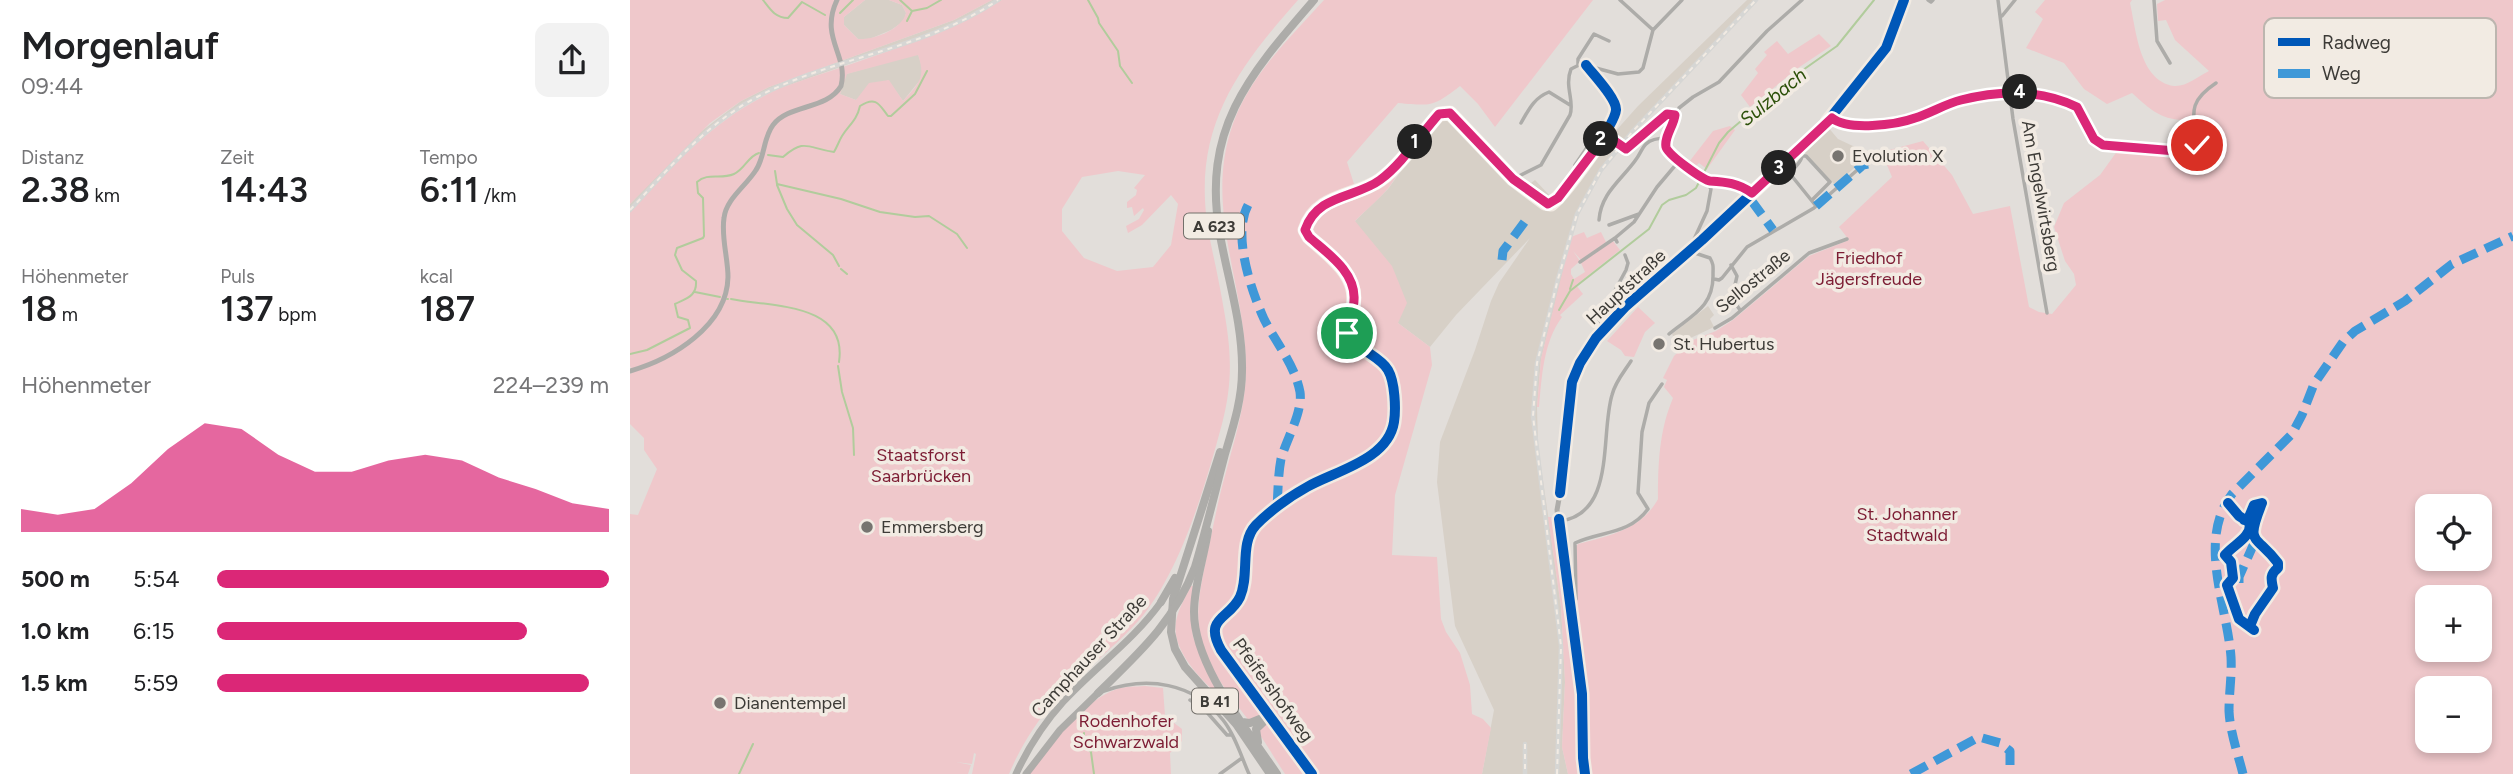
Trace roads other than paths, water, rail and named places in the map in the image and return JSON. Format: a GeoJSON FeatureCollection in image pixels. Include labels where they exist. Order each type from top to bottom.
{"type":"FeatureCollection","features":[{"type":"Feature","properties":{"kind":"highway","name":"A 623"},"geometry":{"type":"LineString","coordinates":[[1198,520],[1234,404],[1237,365],[1233,321],[1212,218],[1214,157],[1226,111],[1241,82],[1259,56],[1307,0]]}},
{"type":"Feature","properties":{"kind":"highway","name":"A 623"},"geometry":{"type":"LineString","coordinates":[[1213,502],[1236,413],[1242,374],[1240,335],[1217,217],[1216,188],[1220,150],[1231,113],[1245,85],[1263,59],[1314,0]]}},
{"type":"Feature","properties":{"kind":"highway"},"geometry":{"type":"LineString","coordinates":[[1098,693],[1152,641],[1169,619],[1195,567],[1213,502]]}},
{"type":"Feature","properties":{"kind":"highway","name":"B 41"},"geometry":{"type":"LineString","coordinates":[[1213,502],[1195,598],[1196,634],[1205,661],[1277,774]]}},
{"type":"Feature","properties":{"kind":"highway","name":"B 41"},"geometry":{"type":"LineString","coordinates":[[1198,520],[1171,608],[1170,624],[1175,649],[1185,667],[1236,724],[1270,774]]}},
{"type":"Feature","properties":{"kind":"highway","name":"Camphauser Straße"},"geometry":{"type":"LineString","coordinates":[[1161,602],[1175,579],[1198,520]]}},
{"type":"Feature","properties":{"kind":"highway"},"geometry":{"type":"LineString","coordinates":[[1262,706],[1266,717]]}},
{"type":"Feature","properties":{"kind":"highway"},"geometry":{"type":"LineString","coordinates":[[1242,722],[1254,722],[1266,717]]}},
{"type":"Feature","properties":{"kind":"highway"},"geometry":{"type":"LineString","coordinates":[[1260,748],[1256,729],[1266,717]]}},
{"type":"Feature","properties":{"kind":"main road"},"geometry":{"type":"LineString","coordinates":[[630,371],[648,366],[676,350],[697,335],[720,307],[728,279],[723,219],[729,205],[761,163],[774,124],[781,118],[828,98],[841,86],[842,70],[830,29],[837,0]]}},
{"type":"Feature","properties":{"kind":"main road","name":"Hauptstraße"},"geometry":{"type":"LineString","coordinates":[[1585,774],[1583,706],[1560,520],[1560,493],[1572,382],[1580,363],[1597,338],[1626,306],[1800,153],[1829,120],[1886,48],[1905,0]]}},
{"type":"Feature","properties":{"kind":"main road","name":"Camphauser Straße"},"geometry":{"type":"LineString","coordinates":[[1016,774],[1055,711],[1132,638],[1161,602]]}},
{"type":"Feature","properties":{"kind":"main road","name":"Camphauser Straße"},"geometry":{"type":"LineString","coordinates":[[1026,774],[1060,730],[1098,693]]}},
{"type":"Feature","properties":{"kind":"street"},"geometry":{"type":"LineString","coordinates":[[1586,65],[1614,101],[1615,114],[1607,136],[1558,198],[1550,204],[1545,203],[1513,179],[1541,164],[1570,115],[1572,106],[1568,78],[1571,69],[1586,65],[1618,74],[1639,72],[1643,68],[1653,30],[1682,0]]}},
{"type":"Feature","properties":{"kind":"street"},"geometry":{"type":"LineString","coordinates":[[1669,334],[1706,304],[1714,279],[1714,266],[1710,258],[1697,254],[1692,249],[1692,243],[1709,206],[1711,190],[1706,180],[1668,151],[1667,138],[1675,115],[1693,97],[1719,82],[1766,31],[1802,0]]}},
{"type":"Feature","properties":{"kind":"street","name":"Am Engelwirtsberg"},"geometry":{"type":"LineString","coordinates":[[1998,0],[2010,92],[2047,313]]}},
{"type":"Feature","properties":{"kind":"street"},"geometry":{"type":"LineString","coordinates":[[2001,16],[2015,0]]}},
{"type":"Feature","properties":{"kind":"street"},"geometry":{"type":"LineString","coordinates":[[2154,0],[2157,41],[2170,63]]}},
{"type":"Feature","properties":{"kind":"street"},"geometry":{"type":"LineString","coordinates":[[1623,1],[1653,30]]}},
{"type":"Feature","properties":{"kind":"street"},"geometry":{"type":"LineString","coordinates":[[1578,65],[1578,59],[1594,34],[1609,41]]}},
{"type":"Feature","properties":{"kind":"street"},"geometry":{"type":"LineString","coordinates":[[1829,120],[1851,126],[1908,120],[1961,100],[2010,92],[2038,94],[2077,107],[2094,139],[2103,145],[2188,152],[2193,151],[2197,145],[2193,113],[2198,97],[2216,83]]}},
{"type":"Feature","properties":{"kind":"street"},"geometry":{"type":"LineString","coordinates":[[1521,122],[1535,100],[1549,92],[1572,106]]}},
{"type":"Feature","properties":{"kind":"street","name":"Pfeifershofweg"},"geometry":{"type":"LineString","coordinates":[[1262,706],[1221,650],[1214,636],[1217,621],[1234,606],[1242,591],[1250,534],[1265,517],[1305,488],[1347,468],[1379,448],[1391,432],[1394,422],[1392,385],[1388,370],[1349,338],[1347,333],[1354,300],[1351,282],[1344,270],[1309,237],[1305,230],[1309,218],[1351,192],[1378,181],[1439,114],[1444,113],[1450,113],[1513,179]]}},
{"type":"Feature","properties":{"kind":"street"},"geometry":{"type":"LineString","coordinates":[[1575,165],[1615,114]]}},
{"type":"Feature","properties":{"kind":"street"},"geometry":{"type":"LineString","coordinates":[[1607,136],[1628,149],[1665,114],[1675,115]]}},
{"type":"Feature","properties":{"kind":"street"},"geometry":{"type":"LineString","coordinates":[[1599,220],[1612,187],[1637,158],[1644,145],[1667,138]]}},
{"type":"Feature","properties":{"kind":"street"},"geometry":{"type":"LineString","coordinates":[[1800,153],[1830,182],[1813,200]]}},
{"type":"Feature","properties":{"kind":"street"},"geometry":{"type":"LineString","coordinates":[[1800,153],[1801,161],[1791,171],[1791,175],[1816,206]]}},
{"type":"Feature","properties":{"kind":"street"},"geometry":{"type":"LineString","coordinates":[[1580,262],[1616,240],[1679,161]]}},
{"type":"Feature","properties":{"kind":"street"},"geometry":{"type":"LineString","coordinates":[[1714,279],[1722,278],[1755,241],[1800,218],[1863,165],[1868,164]]}},
{"type":"Feature","properties":{"kind":"street"},"geometry":{"type":"LineString","coordinates":[[1706,180],[1730,182],[1752,193]]}},
{"type":"Feature","properties":{"kind":"street"},"geometry":{"type":"LineString","coordinates":[[1609,225],[1640,213]]}},
{"type":"Feature","properties":{"kind":"street","name":"Sellostraße"},"geometry":{"type":"LineString","coordinates":[[1715,328],[1740,311],[1809,253],[1847,239]]}},
{"type":"Feature","properties":{"kind":"street"},"geometry":{"type":"LineString","coordinates":[[1597,338],[1595,331],[1598,322],[1626,270],[1628,263],[1625,255]]}},
{"type":"Feature","properties":{"kind":"street"},"geometry":{"type":"LineString","coordinates":[[1731,265],[1737,276],[1732,298],[1740,311]]}},
{"type":"Feature","properties":{"kind":"street"},"geometry":{"type":"LineString","coordinates":[[1560,520],[1579,516],[1595,496],[1604,463],[1612,394],[1631,361]]}},
{"type":"Feature","properties":{"kind":"street"},"geometry":{"type":"LineString","coordinates":[[1571,609],[1576,599],[1575,543],[1623,528],[1648,509],[1638,493],[1642,432],[1649,403],[1662,384]]}},
{"type":"Feature","properties":{"kind":"street"},"geometry":{"type":"LineString","coordinates":[[1098,693],[1131,683],[1154,683],[1173,686],[1193,694],[1222,719],[1249,774]]}},
{"type":"Feature","properties":{"kind":"street"},"geometry":{"type":"LineString","coordinates":[[1191,700],[1204,709],[1227,735],[1232,735]]}},
{"type":"Feature","properties":{"kind":"street","name":"Pfeifershofweg"},"geometry":{"type":"LineString","coordinates":[[1266,717],[1312,774]]}},
{"type":"Feature","properties":{"kind":"street"},"geometry":{"type":"LineString","coordinates":[[1220,774],[1242,758]]}},
{"type":"Feature","properties":{"kind":"waterway"},"geometry":{"type":"LineString","coordinates":[[763,0],[773,12],[783,18],[788,18],[802,2],[825,15]]}},
{"type":"Feature","properties":{"kind":"waterway"},"geometry":{"type":"LineString","coordinates":[[840,13],[853,0]]}},
{"type":"Feature","properties":{"kind":"waterway"},"geometry":{"type":"LineString","coordinates":[[900,0],[912,11]]}},
{"type":"Feature","properties":{"kind":"waterway"},"geometry":{"type":"LineString","coordinates":[[907,21],[912,11],[927,8],[941,0]]}},
{"type":"Feature","properties":{"kind":"waterway"},"geometry":{"type":"LineString","coordinates":[[1088,0],[1099,23],[1118,51],[1120,66],[1132,83]]}},
{"type":"Feature","properties":{"kind":"waterway","name":"Sulzbach"},"geometry":{"type":"LineString","coordinates":[[1559,310],[1570,291],[1649,229],[1662,205],[1696,188],[1719,143],[1728,132],[1793,77],[1837,46],[1874,0]]}},
{"type":"Feature","properties":{"kind":"waterway"},"geometry":{"type":"LineString","coordinates":[[768,155],[783,157],[802,146],[834,152],[860,106],[874,102],[891,116],[915,94],[927,71]]}},
{"type":"Feature","properties":{"kind":"waterway"},"geometry":{"type":"LineString","coordinates":[[630,354],[647,350],[690,328],[688,320],[678,317],[675,304],[693,293],[696,281],[682,270],[675,255],[677,248],[704,236],[703,198],[698,193],[697,182],[705,177],[734,174],[759,153]]}},
{"type":"Feature","properties":{"kind":"waterway"},"geometry":{"type":"LineString","coordinates":[[775,171],[777,184],[841,199],[880,212],[915,217],[929,216],[957,234],[967,248]]}},
{"type":"Feature","properties":{"kind":"waterway"},"geometry":{"type":"LineString","coordinates":[[777,185],[797,225],[833,255],[839,266]]}},
{"type":"Feature","properties":{"kind":"waterway"},"geometry":{"type":"LineString","coordinates":[[841,269],[847,274]]}},
{"type":"Feature","properties":{"kind":"waterway"},"geometry":{"type":"LineString","coordinates":[[1570,289],[1573,280]]}},
{"type":"Feature","properties":{"kind":"waterway"},"geometry":{"type":"LineString","coordinates":[[695,292],[720,297]]}},
{"type":"Feature","properties":{"kind":"waterway"},"geometry":{"type":"LineString","coordinates":[[731,299],[785,307],[819,318],[831,328],[839,342],[839,362]]}},
{"type":"Feature","properties":{"kind":"waterway"},"geometry":{"type":"LineString","coordinates":[[838,366],[842,392],[853,428],[854,455]]}},
{"type":"Feature","properties":{"kind":"waterway"},"geometry":{"type":"LineString","coordinates":[[1084,733],[1084,745],[1091,752],[1094,774]]}},
{"type":"Feature","properties":{"kind":"waterway"},"geometry":{"type":"LineString","coordinates":[[739,774],[753,744]]}},
{"type":"Feature","properties":{"kind":"railway"},"geometry":{"type":"LineString","coordinates":[[630,210],[705,134],[721,120],[757,97],[786,83],[941,30],[998,0]]}},
{"type":"Feature","properties":{"kind":"railway"},"geometry":{"type":"LineString","coordinates":[[1557,774],[1561,646],[1533,416],[1537,363],[1558,279],[1577,214],[1601,170],[1633,131],[1756,0]]}},
{"type":"Feature","properties":{"kind":"railway"},"geometry":{"type":"LineString","coordinates":[[1525,744],[1525,774]]}},
{"type":"Feature","properties":{"kind":"place","name":"Evolution X"},"geometry":{"type":"Point","coordinates":[1838,156]}},
{"type":"Feature","properties":{"kind":"place","name":"St. Hubertus"},"geometry":{"type":"Point","coordinates":[1659,344]}},
{"type":"Feature","properties":{"kind":"place","name":"Emmersberg"},"geometry":{"type":"Point","coordinates":[867,527]}},
{"type":"Feature","properties":{"kind":"place","name":"Dianentempel"},"geometry":{"type":"Point","coordinates":[720,703]}},
{"type":"Feature","properties":{"kind":"park label","name":"Friedhof Jägersfreude"},"geometry":{"type":"Point","coordinates":[1869,268]}},
{"type":"Feature","properties":{"kind":"park label","name":"Staatsforst Saarbrücken"},"geometry":{"type":"Point","coordinates":[921,465]}},
{"type":"Feature","properties":{"kind":"park label","name":"St. Johanner Stadtwald"},"geometry":{"type":"Point","coordinates":[1907,524]}},
{"type":"Feature","properties":{"kind":"park label","name":"Rodenhofer Schwarzwald"},"geometry":{"type":"Point","coordinates":[1126,731]}}]}
